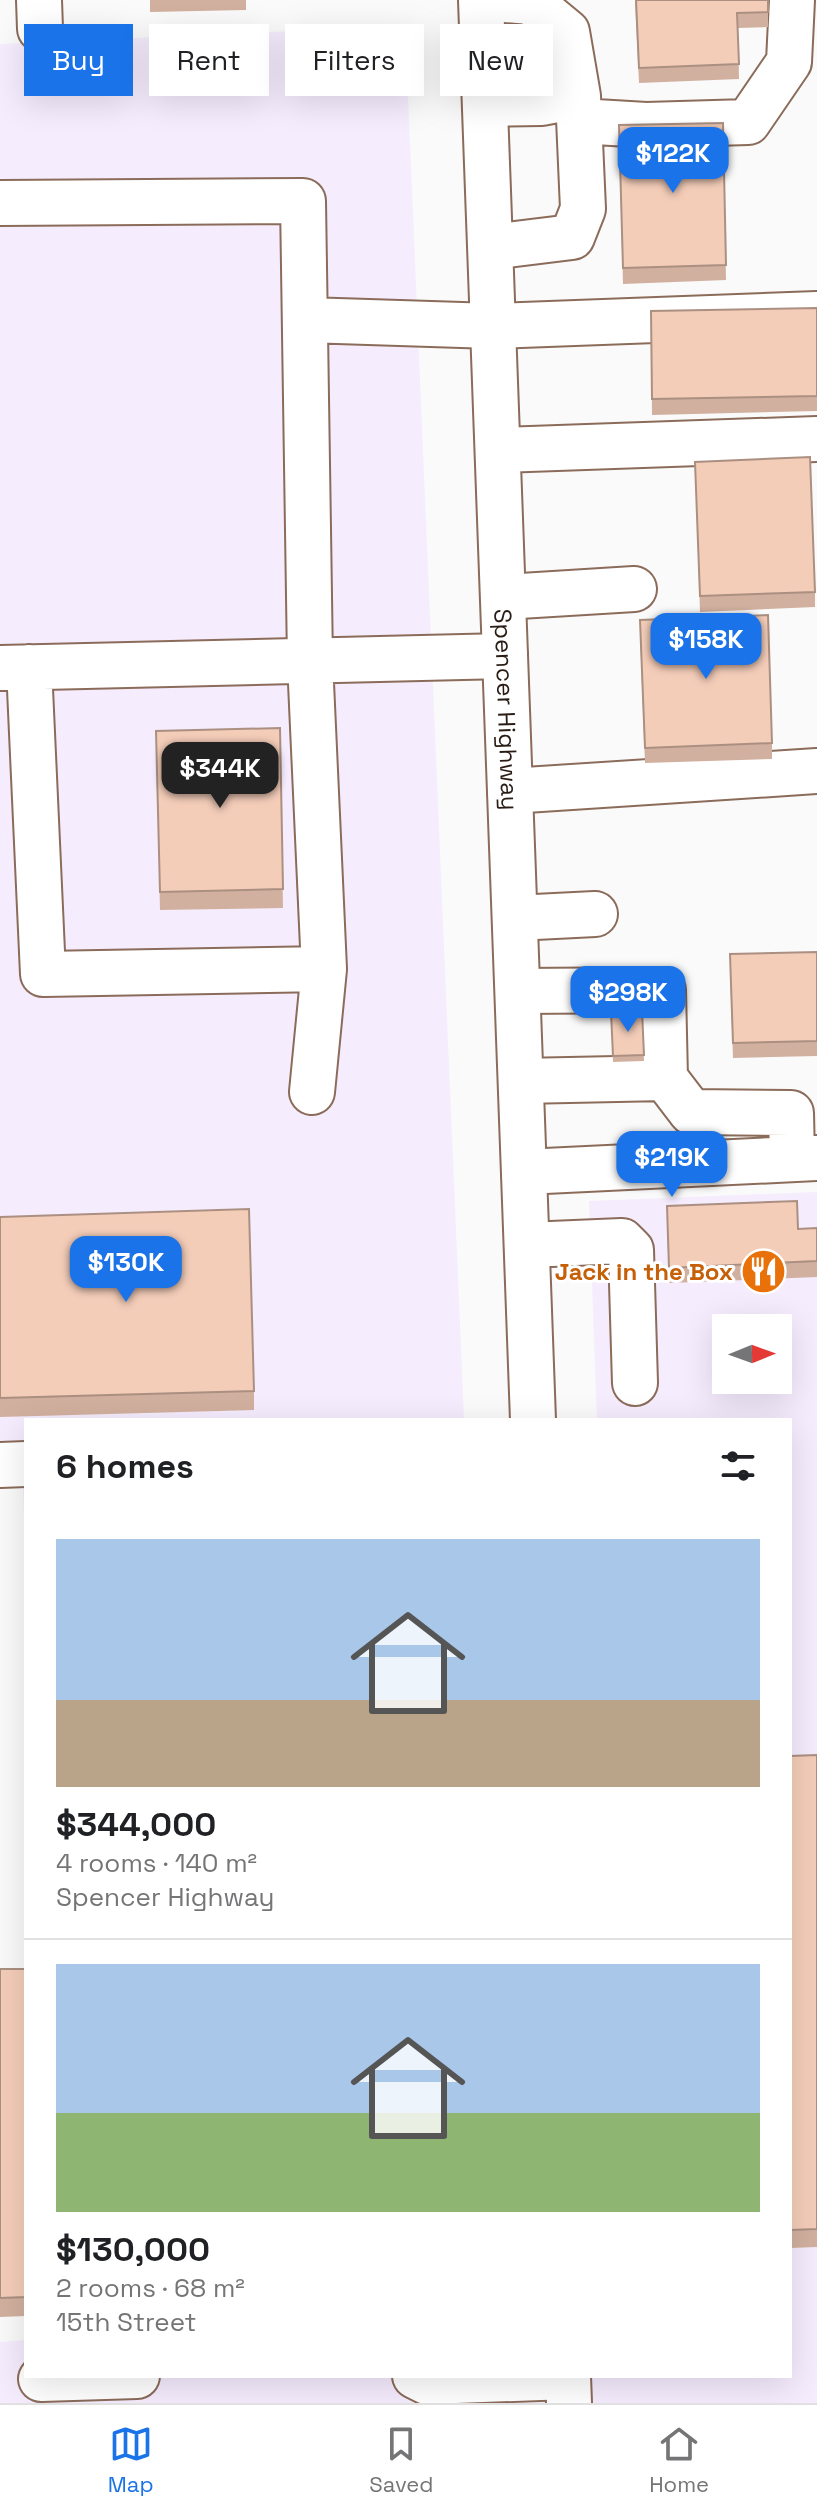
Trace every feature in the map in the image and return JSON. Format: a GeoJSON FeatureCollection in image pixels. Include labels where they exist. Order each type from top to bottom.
{"type":"FeatureCollection","features":[{"type":"Feature","properties":{"kind":"main road","name":"Spencer Highway"},"geometry":{"type":"LineString","coordinates":[[481,0],[533,1418]]}},
{"type":"Feature","properties":{"kind":"main road"},"geometry":{"type":"LineString","coordinates":[[491,247],[572,237],[583,209],[579,108],[567,32],[531,2],[505,0]]}},
{"type":"Feature","properties":{"kind":"main road"},"geometry":{"type":"LineString","coordinates":[[485,104],[542,103],[579,108],[646,125],[748,122],[789,62],[792,0]]}},
{"type":"Feature","properties":{"kind":"main road"},"geometry":{"type":"LineString","coordinates":[[0,203],[303,201],[310,661],[324,969],[312,1092]]}},
{"type":"Feature","properties":{"kind":"main road"},"geometry":{"type":"LineString","coordinates":[[306,320],[493,326],[817,314]]}},
{"type":"Feature","properties":{"kind":"main road"},"geometry":{"type":"LineString","coordinates":[[498,450],[817,439]]}},
{"type":"Feature","properties":{"kind":"main road"},"geometry":{"type":"LineString","coordinates":[[503,597],[634,589]]}},
{"type":"Feature","properties":{"kind":"main road"},"geometry":{"type":"LineString","coordinates":[[324,969],[43,974],[14,668],[505,656]]}},
{"type":"Feature","properties":{"kind":"main road"},"geometry":{"type":"LineString","coordinates":[[510,791],[817,771]]}},
{"type":"Feature","properties":{"kind":"main road"},"geometry":{"type":"LineString","coordinates":[[515,918],[595,914]]}},
{"type":"Feature","properties":{"kind":"main road"},"geometry":{"type":"LineString","coordinates":[[518,991],[663,990],[665,1078],[691,1112],[791,1113],[805,1159],[524,1172]]}},
{"type":"Feature","properties":{"kind":"main road"},"geometry":{"type":"LineString","coordinates":[[521,1081],[665,1078]]}},
{"type":"Feature","properties":{"kind":"main road"},"geometry":{"type":"LineString","coordinates":[[527,1245],[622,1241],[631,1250],[635,1383]]}},
{"type":"Feature","properties":{"kind":"main road"},"geometry":{"type":"LineString","coordinates":[[0,1465],[24,1464]]}},
{"type":"Feature","properties":{"kind":"main road"},"geometry":{"type":"LineString","coordinates":[[41,2379],[73,2378]]}},
{"type":"Feature","properties":{"kind":"main road"},"geometry":{"type":"LineString","coordinates":[[423,2387],[542,2378]]}},
{"type":"Feature","properties":{"kind":"main road"},"geometry":{"type":"LineString","coordinates":[[568,2378],[569,2403]]}},
{"type":"Feature","properties":{"kind":"shaded area"},"geometry":{"type":"Polygon","coordinates":[[[285,31],[285,96],[408,96],[464,1418],[24,1418],[24,1513],[21,1442],[0,1442],[0,44],[24,43],[24,96],[133,96],[133,38],[149,37],[149,96],[269,96],[269,32],[285,31]]]}},
{"type":"Feature","properties":{"kind":"shaded area"},"geometry":{"type":"Polygon","coordinates":[[[817,1192],[817,2403],[0,2403],[0,2342],[24,2340],[24,2378],[792,2378],[792,1418],[597,1418],[589,1201],[817,1192]]]}},
{"type":"Feature","properties":{"kind":"building"},"geometry":{"type":"Polygon","coordinates":[[[636,0],[768,0],[768,12],[737,13],[739,64],[639,68],[636,0]]]}},
{"type":"Feature","properties":{"kind":"building"},"geometry":{"type":"Polygon","coordinates":[[[723,123],[726,265],[623,268],[619,125],[723,123]]]}},
{"type":"Feature","properties":{"kind":"building"},"geometry":{"type":"Polygon","coordinates":[[[817,308],[817,396],[652,399],[651,311],[817,308]]]}},
{"type":"Feature","properties":{"kind":"building"},"geometry":{"type":"Polygon","coordinates":[[[810,457],[815,592],[700,596],[695,462],[810,457]]]}},
{"type":"Feature","properties":{"kind":"building"},"geometry":{"type":"Polygon","coordinates":[[[768,615],[772,743],[645,748],[640,620],[768,615]]]}},
{"type":"Feature","properties":{"kind":"building"},"geometry":{"type":"Polygon","coordinates":[[[280,728],[283,889],[160,892],[156,731],[280,728]]]}},
{"type":"Feature","properties":{"kind":"building"},"geometry":{"type":"Polygon","coordinates":[[[817,952],[817,1041],[733,1043],[730,954],[817,952]]]}},
{"type":"Feature","properties":{"kind":"building"},"geometry":{"type":"Polygon","coordinates":[[[642,1011],[644,1055],[613,1056],[611,1012],[642,1011]]]}},
{"type":"Feature","properties":{"kind":"building"},"geometry":{"type":"Polygon","coordinates":[[[797,1201],[798,1229],[817,1228],[817,1261],[669,1268],[667,1206],[797,1201]]]}},
{"type":"Feature","properties":{"kind":"building"},"geometry":{"type":"Polygon","coordinates":[[[249,1209],[254,1391],[0,1398],[0,1217],[249,1209]]]}},
{"type":"Feature","properties":{"kind":"building"},"geometry":{"type":"Polygon","coordinates":[[[817,1755],[817,2229],[792,2230],[792,1756],[817,1755]]]}},
{"type":"Feature","properties":{"kind":"building"},"geometry":{"type":"Polygon","coordinates":[[[0,1969],[24,1969],[24,2297],[0,2298],[0,1969]]]}},
{"type":"Feature","properties":{"kind":"place","name":"Jack in the Box"},"geometry":{"type":"Point","coordinates":[764,1271]}}]}
